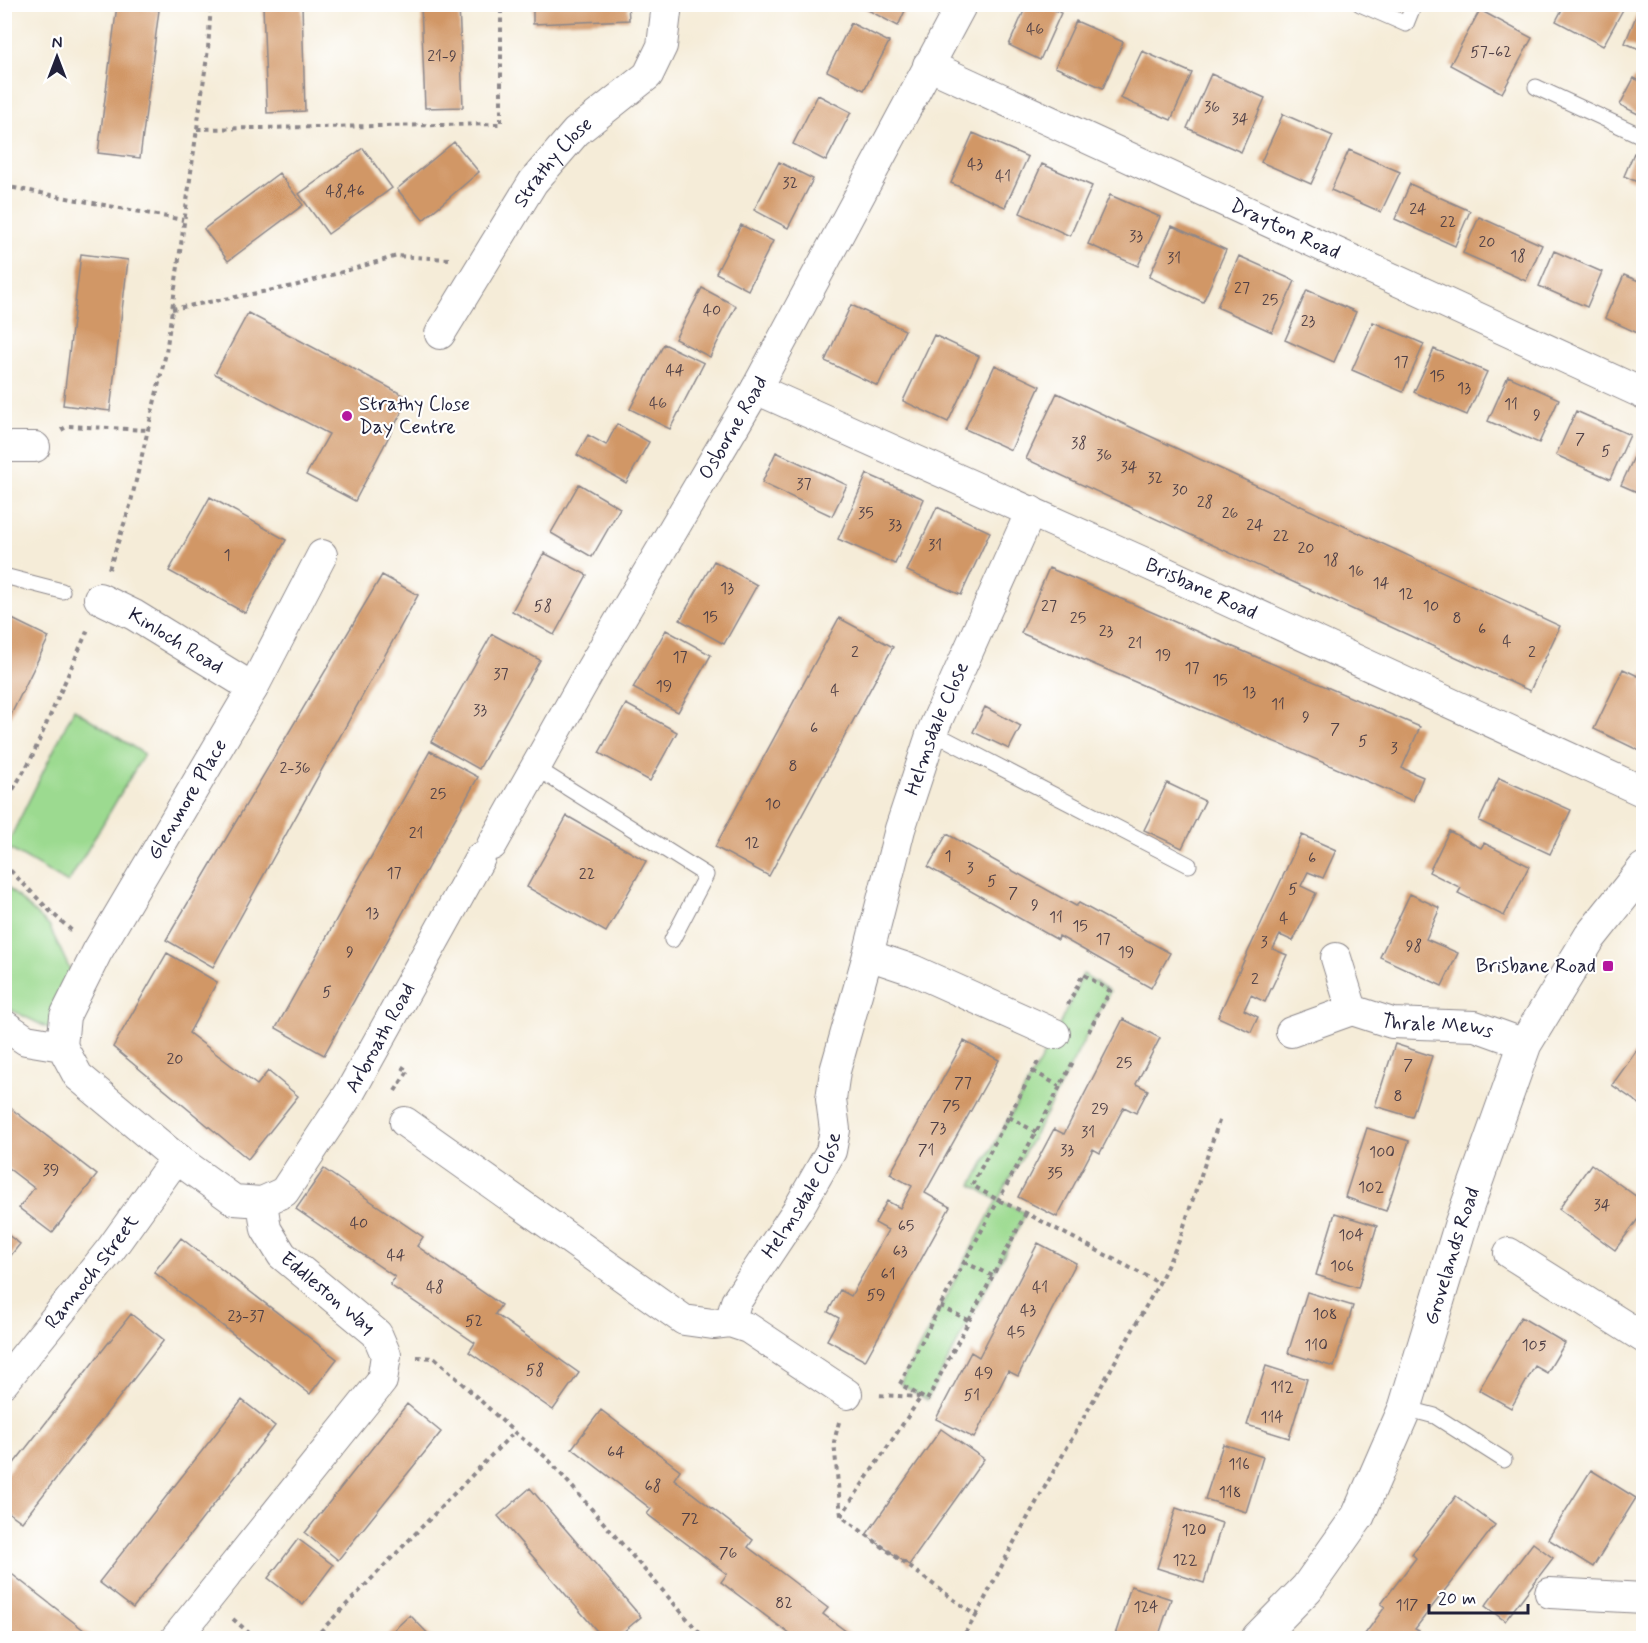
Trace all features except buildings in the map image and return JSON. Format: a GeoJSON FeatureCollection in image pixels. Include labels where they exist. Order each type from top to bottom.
{"type":"FeatureCollection","features":[{"type":"Feature","properties":{"kind":"street","name":"Strathy Close"},"geometry":{"type":"LineString","coordinates":[[440,334],[533,182],[576,132],[648,75],[662,46],[667,4]]}},
{"type":"Feature","properties":{"kind":"street","name":"Osborne Road"},"geometry":{"type":"LineString","coordinates":[[486,852],[756,389],[962,4]]}},
{"type":"Feature","properties":{"kind":"street","name":"Drayton Road"},"geometry":{"type":"LineString","coordinates":[[928,64],[1644,394]]}},
{"type":"Feature","properties":{"kind":"street","name":"Brisbane Road"},"geometry":{"type":"LineString","coordinates":[[756,389],[1031,511],[1644,792]]}},
{"type":"Feature","properties":{"kind":"street"},"geometry":{"type":"LineString","coordinates":[[4,447],[35,447]]}},
{"type":"Feature","properties":{"kind":"street","name":"Helmsdale Close"},"geometry":{"type":"LineString","coordinates":[[730,1322],[736,1302],[798,1209],[831,1151],[835,1130],[831,1099],[835,1071],[900,829],[932,732],[1031,511]]}},
{"type":"Feature","properties":{"kind":"street","name":"Glenmore Place"},"geometry":{"type":"LineString","coordinates":[[62,1046],[65,1016],[97,952],[253,688],[322,555]]}},
{"type":"Feature","properties":{"kind":"street","name":"Kinloch Road"},"geometry":{"type":"LineString","coordinates":[[99,598],[134,615],[253,688]]}},
{"type":"Feature","properties":{"kind":"street","name":"Arbroath Road"},"geometry":{"type":"LineString","coordinates":[[262,1202],[284,1192],[349,1094],[486,852]]}},
{"type":"Feature","properties":{"kind":"street","name":"Grovelands Road"},"geometry":{"type":"LineString","coordinates":[[1258,1638],[1307,1588],[1358,1516],[1405,1408],[1461,1224],[1525,1044],[1590,938],[1644,869]]}},
{"type":"Feature","properties":{"kind":"street"},"geometry":{"type":"LineString","coordinates":[[868,955],[913,969],[1055,1034]]}},
{"type":"Feature","properties":{"kind":"street"},"geometry":{"type":"LineString","coordinates":[[1292,1032],[1352,1010],[1336,958]]}},
{"type":"Feature","properties":{"kind":"street","name":"Thrale Mews"},"geometry":{"type":"LineString","coordinates":[[1352,1010],[1392,1023],[1475,1026],[1525,1044]]}},
{"type":"Feature","properties":{"kind":"street"},"geometry":{"type":"LineString","coordinates":[[4,1025],[26,1040],[62,1046],[78,1076],[176,1158],[234,1200],[262,1202]]}},
{"type":"Feature","properties":{"kind":"street"},"geometry":{"type":"LineString","coordinates":[[405,1122],[684,1320],[713,1324],[730,1322],[748,1328],[847,1394]]}},
{"type":"Feature","properties":{"kind":"street","name":"Rannoch Street"},"geometry":{"type":"LineString","coordinates":[[4,1382],[111,1249],[176,1158]]}},
{"type":"Feature","properties":{"kind":"street","name":"Eddleston Way"},"geometry":{"type":"LineString","coordinates":[[176,1638],[382,1381],[386,1355],[376,1334],[282,1255],[266,1229],[262,1202]]}},
{"type":"Feature","properties":{"kind":"street"},"geometry":{"type":"LineString","coordinates":[[1509,1253],[1644,1338]]}},
{"type":"Feature","properties":{"kind":"street"},"geometry":{"type":"LineString","coordinates":[[1550,1593],[1644,1598]]}},
{"type":"Feature","properties":{"kind":"lane"},"geometry":{"type":"LineString","coordinates":[[1359,4],[1406,24],[1414,4]]}},
{"type":"Feature","properties":{"kind":"lane"},"geometry":{"type":"LineString","coordinates":[[1536,87],[1644,137]]}},
{"type":"Feature","properties":{"kind":"lane"},"geometry":{"type":"LineString","coordinates":[[4,576],[62,591]]}},
{"type":"Feature","properties":{"kind":"lane"},"geometry":{"type":"LineString","coordinates":[[932,732],[1189,865]]}},
{"type":"Feature","properties":{"kind":"lane"},"geometry":{"type":"LineString","coordinates":[[536,768],[706,875],[672,940]]}},
{"type":"Feature","properties":{"kind":"lane"},"geometry":{"type":"LineString","coordinates":[[1405,1408],[1436,1416],[1503,1460]]}},
{"type":"Feature","properties":{"kind":"path"},"geometry":{"type":"LineString","coordinates":[[4,805],[31,759],[88,631],[130,506],[165,353],[208,49],[211,4]]}},
{"type":"Feature","properties":{"kind":"path"},"geometry":{"type":"LineString","coordinates":[[197,129],[501,124],[501,4]]}},
{"type":"Feature","properties":{"kind":"path"},"geometry":{"type":"LineString","coordinates":[[4,186],[184,220]]}},
{"type":"Feature","properties":{"kind":"path"},"geometry":{"type":"LineString","coordinates":[[172,309],[294,286],[397,256],[484,262]]}},
{"type":"Feature","properties":{"kind":"path"},"geometry":{"type":"LineString","coordinates":[[35,447],[68,426],[148,430]]}},
{"type":"Feature","properties":{"kind":"path"},"geometry":{"type":"LineString","coordinates":[[4,864],[50,911],[97,952]]}},
{"type":"Feature","properties":{"kind":"path"},"geometry":{"type":"LineString","coordinates":[[1086,1038],[1110,991],[1083,974],[1055,1034],[972,1185],[1159,1283]]}},
{"type":"Feature","properties":{"kind":"path"},"geometry":{"type":"LineString","coordinates":[[1026,1213],[927,1400],[900,1384],[1076,1057]]}},
{"type":"Feature","properties":{"kind":"path"},"geometry":{"type":"LineString","coordinates":[[1033,1071],[1059,1086]]}},
{"type":"Feature","properties":{"kind":"path"},"geometry":{"type":"LineString","coordinates":[[1009,1117],[1036,1132]]}},
{"type":"Feature","properties":{"kind":"path"},"geometry":{"type":"LineString","coordinates":[[962,1638],[1159,1283],[1179,1241],[1220,1118]]}},
{"type":"Feature","properties":{"kind":"path"},"geometry":{"type":"LineString","coordinates":[[964,1262],[993,1276]]}},
{"type":"Feature","properties":{"kind":"path"},"geometry":{"type":"LineString","coordinates":[[940,1306],[968,1320]]}},
{"type":"Feature","properties":{"kind":"path"},"geometry":{"type":"LineString","coordinates":[[386,1355],[435,1358],[514,1432],[547,1458],[704,1638]]}},
{"type":"Feature","properties":{"kind":"path"},"geometry":{"type":"LineString","coordinates":[[921,1397],[847,1394],[834,1442],[841,1516],[976,1616]]}},
{"type":"Feature","properties":{"kind":"path"},"geometry":{"type":"LineString","coordinates":[[841,1516],[921,1397]]}},
{"type":"Feature","properties":{"kind":"path"},"geometry":{"type":"LineString","coordinates":[[314,1638],[514,1432]]}},
{"type":"Feature","properties":{"kind":"path"},"geometry":{"type":"LineString","coordinates":[[1636,1638],[1644,1627]]}},
{"type":"Feature","properties":{"kind":"green space"},"geometry":{"type":"Polygon","coordinates":[[[74,709],[144,754],[68,883],[6,847],[74,709]]]}},
{"type":"Feature","properties":{"kind":"green space"},"geometry":{"type":"Polygon","coordinates":[[[4,884],[49,926],[73,976],[50,1029],[5,1007],[4,884]]]}},
{"type":"Feature","properties":{"kind":"green space"},"geometry":{"type":"Polygon","coordinates":[[[1083,974],[1110,991],[998,1200],[1026,1213],[927,1400],[900,1384],[997,1200],[972,1185],[1055,1034],[1083,974]]]}},
{"type":"Feature","properties":{"kind":"place","name":"Strathy Close Day Centre"},"geometry":{"type":"Point","coordinates":[347,416]}},
{"type":"Feature","properties":{"kind":"place","name":"Brisbane Road"},"geometry":{"type":"Point","coordinates":[1608,966]}}]}
